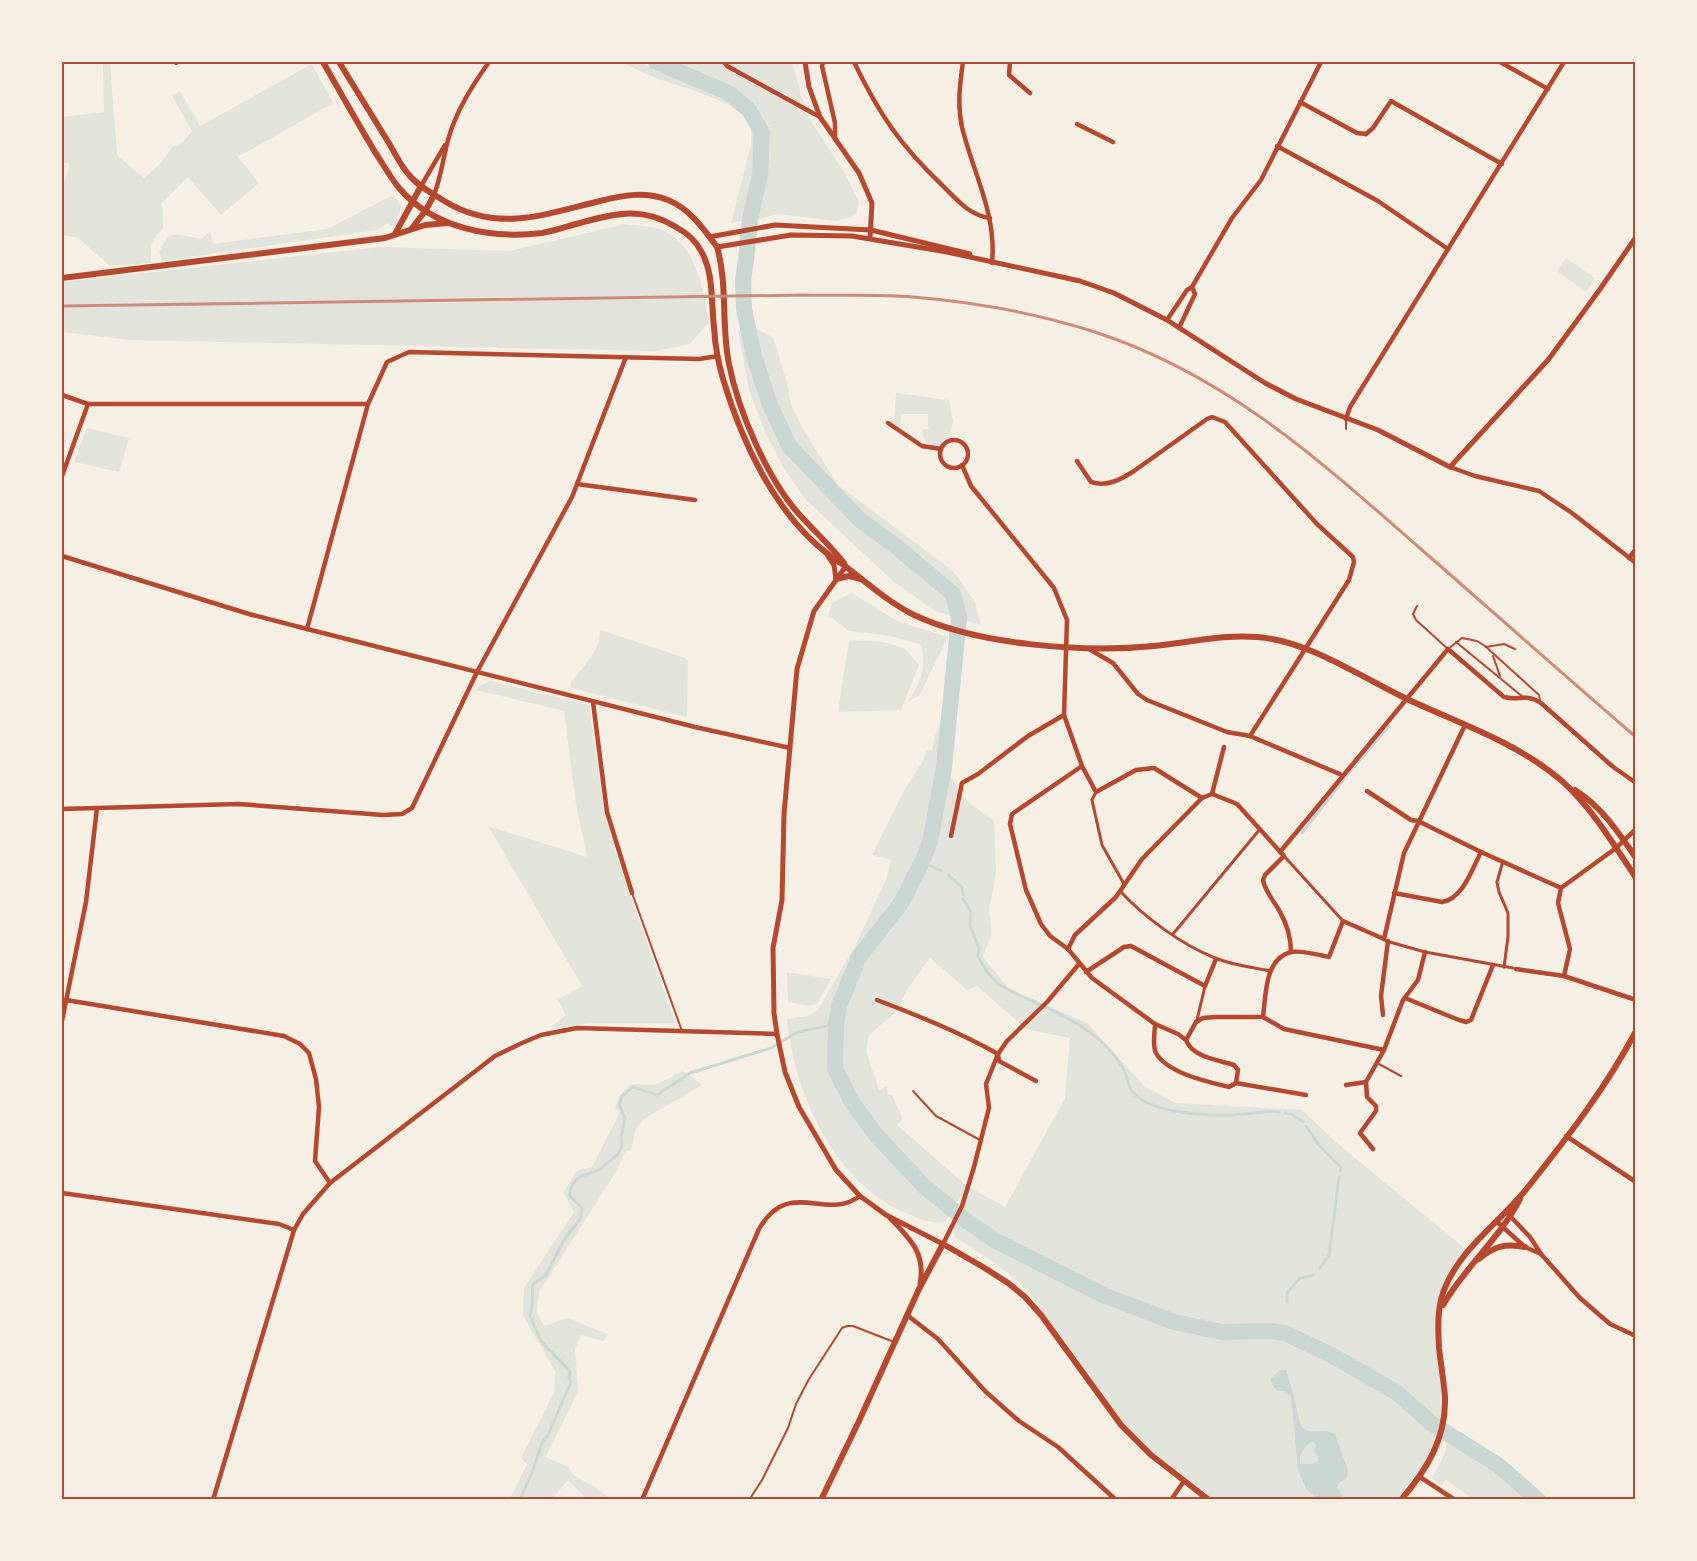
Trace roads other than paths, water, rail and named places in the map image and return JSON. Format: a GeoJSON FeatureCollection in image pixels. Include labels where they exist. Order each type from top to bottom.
{"type":"FeatureCollection","features":[{"type":"Feature","properties":{"kind":"main road"},"geometry":{"type":"LineString","coordinates":[[322,62],[361,129],[400,189],[414,202],[448,223],[493,235],[544,233],[613,214],[639,212],[677,227],[696,243],[707,264],[718,356],[730,401],[752,454],[776,497],[791,518],[828,555],[902,608],[945,627],[976,635],[1067,647],[1149,646],[1230,636],[1262,637],[1286,642],[1306,649],[1528,756],[1586,797],[1609,821],[1635,858]]}},
{"type":"Feature","properties":{"kind":"main road"},"geometry":{"type":"LineString","coordinates":[[339,62],[408,175],[434,195],[467,212],[492,218],[518,220],[542,217],[633,194],[650,195],[668,200],[695,218],[717,247],[723,277],[724,331],[730,367],[756,442],[777,482],[797,512],[830,544],[846,566]]}},
{"type":"Feature","properties":{"kind":"main road"},"geometry":{"type":"LineString","coordinates":[[395,234],[422,186]]}},
{"type":"Feature","properties":{"kind":"main road"},"geometry":{"type":"LineString","coordinates":[[412,229],[434,195]]}},
{"type":"Feature","properties":{"kind":"main road"},"geometry":{"type":"LineString","coordinates":[[62,278],[385,238],[412,229],[448,223]]}},
{"type":"Feature","properties":{"kind":"main road"},"geometry":{"type":"LineString","coordinates":[[696,243],[709,237]]}},
{"type":"Feature","properties":{"kind":"main road"},"geometry":{"type":"LineString","coordinates":[[702,251],[717,247]]}},
{"type":"Feature","properties":{"kind":"main road"},"geometry":{"type":"LineString","coordinates":[[836,579],[849,576],[861,579]]}},
{"type":"Feature","properties":{"kind":"main road"},"geometry":{"type":"LineString","coordinates":[[1566,785],[1581,800],[1635,878]]}},
{"type":"Feature","properties":{"kind":"main road"},"geometry":{"type":"LineString","coordinates":[[1439,1310],[1605,1081],[1635,1031]]}},
{"type":"Feature","properties":{"kind":"main road"},"geometry":{"type":"LineString","coordinates":[[1401,1500],[1420,1477],[1439,1443],[1444,1421],[1444,1393],[1438,1335],[1439,1310],[1444,1291],[1455,1268],[1473,1245],[1496,1221],[1508,1214]]}},
{"type":"Feature","properties":{"kind":"main road"},"geometry":{"type":"LineString","coordinates":[[821,1500],[919,1289],[943,1244],[1000,1278],[1025,1297],[1041,1315],[1128,1433],[1151,1455],[1209,1500]]}},
{"type":"Feature","properties":{"kind":"main road"},"geometry":{"type":"LineString","coordinates":[[1468,1269],[1493,1248],[1514,1244],[1525,1247]]}},
{"type":"Feature","properties":{"kind":"street"},"geometry":{"type":"LineString","coordinates":[[434,195],[440,180],[448,140],[458,113],[489,62]]}},
{"type":"Feature","properties":{"kind":"street"},"geometry":{"type":"LineString","coordinates":[[724,62],[727,66],[820,117]]}},
{"type":"Feature","properties":{"kind":"street"},"geometry":{"type":"LineString","coordinates":[[806,62],[809,87],[820,117],[859,173],[872,203],[870,238]]}},
{"type":"Feature","properties":{"kind":"street"},"geometry":{"type":"LineString","coordinates":[[823,62],[835,123],[835,140]]}},
{"type":"Feature","properties":{"kind":"street"},"geometry":{"type":"LineString","coordinates":[[854,62],[885,121],[912,156],[967,209],[978,217],[990,218]]}},
{"type":"Feature","properties":{"kind":"street"},"geometry":{"type":"LineString","coordinates":[[963,62],[959,103],[963,127],[990,218],[994,250],[992,263]]}},
{"type":"Feature","properties":{"kind":"street"},"geometry":{"type":"LineString","coordinates":[[1010,62],[1009,75],[1030,93]]}},
{"type":"Feature","properties":{"kind":"street"},"geometry":{"type":"LineString","coordinates":[[1167,320],[1186,290],[1192,287],[1232,218],[1261,180],[1321,62]]}},
{"type":"Feature","properties":{"kind":"street"},"geometry":{"type":"LineString","coordinates":[[1500,62],[1548,88]]}},
{"type":"Feature","properties":{"kind":"street"},"geometry":{"type":"LineString","coordinates":[[1346,419],[1350,406],[1564,62]]}},
{"type":"Feature","properties":{"kind":"street"},"geometry":{"type":"LineString","coordinates":[[1300,102],[1357,133],[1366,134],[1373,128],[1390,101],[1502,164]]}},
{"type":"Feature","properties":{"kind":"street"},"geometry":{"type":"LineString","coordinates":[[1077,124],[1113,142]]}},
{"type":"Feature","properties":{"kind":"street"},"geometry":{"type":"LineString","coordinates":[[422,186],[448,140]]}},
{"type":"Feature","properties":{"kind":"street"},"geometry":{"type":"LineString","coordinates":[[1277,146],[1378,201],[1448,249]]}},
{"type":"Feature","properties":{"kind":"street"},"geometry":{"type":"LineString","coordinates":[[709,237],[774,225],[871,230],[962,251],[985,261]]}},
{"type":"Feature","properties":{"kind":"street"},"geometry":{"type":"LineString","coordinates":[[717,247],[791,235],[870,238],[1080,281],[1114,293],[1167,320],[1265,383],[1296,399],[1378,430],[1449,466],[1475,476],[1539,491],[1572,513],[1635,563]]}},
{"type":"Feature","properties":{"kind":"street"},"geometry":{"type":"LineString","coordinates":[[1449,466],[1548,360],[1635,237]]}},
{"type":"Feature","properties":{"kind":"street"},"geometry":{"type":"LineString","coordinates":[[1179,328],[1195,294],[1192,287]]}},
{"type":"Feature","properties":{"kind":"street"},"geometry":{"type":"LineString","coordinates":[[307,629],[368,404],[387,362],[409,352],[699,360],[718,356]]}},
{"type":"Feature","properties":{"kind":"street"},"geometry":{"type":"LineString","coordinates":[[62,809],[238,804],[383,815],[402,814],[412,808],[477,672],[572,497],[626,357]]}},
{"type":"Feature","properties":{"kind":"street"},"geometry":{"type":"LineString","coordinates":[[62,395],[88,404],[368,404]]}},
{"type":"Feature","properties":{"kind":"street"},"geometry":{"type":"LineString","coordinates":[[62,476],[88,404]]}},
{"type":"Feature","properties":{"kind":"street"},"geometry":{"type":"LineString","coordinates":[[1077,461],[1091,483],[1102,486],[1123,478],[1212,417],[1225,422],[1317,524],[1353,557],[1354,562],[1349,580],[1250,736]]}},
{"type":"Feature","properties":{"kind":"street"},"geometry":{"type":"LineString","coordinates":[[888,423],[922,446],[941,449]]}},
{"type":"Feature","properties":{"kind":"street"},"geometry":{"type":"LineString","coordinates":[[955,440],[962,443],[968,455],[962,465],[952,468],[944,465],[940,459],[944,444],[955,440]]}},
{"type":"Feature","properties":{"kind":"street"},"geometry":{"type":"LineString","coordinates":[[962,465],[971,486],[1054,588],[1067,620],[1065,715],[1082,766],[1096,792]]}},
{"type":"Feature","properties":{"kind":"street"},"geometry":{"type":"LineString","coordinates":[[577,484],[695,500]]}},
{"type":"Feature","properties":{"kind":"street"},"geometry":{"type":"LineString","coordinates":[[1629,558],[1635,549]]}},
{"type":"Feature","properties":{"kind":"street"},"geometry":{"type":"LineString","coordinates":[[828,555],[834,565],[836,579]]}},
{"type":"Feature","properties":{"kind":"street"},"geometry":{"type":"LineString","coordinates":[[62,556],[249,614],[593,702],[790,748]]}},
{"type":"Feature","properties":{"kind":"street"},"geometry":{"type":"LineString","coordinates":[[846,566],[814,611],[797,669],[783,822],[782,900],[773,958],[774,1012],[780,1053],[799,1107],[836,1170],[860,1196],[886,1215],[911,1240],[921,1258],[922,1272],[919,1289]]}},
{"type":"Feature","properties":{"kind":"street"},"geometry":{"type":"LineString","coordinates":[[1087,648],[1113,663],[1138,694],[1147,700],[1227,732],[1250,736],[1342,775]]}},
{"type":"Feature","properties":{"kind":"street"},"geometry":{"type":"LineString","coordinates":[[1291,952],[1288,930],[1264,884],[1265,875],[1342,775],[1448,649],[1504,697],[1512,699],[1532,697],[1541,703],[1612,766],[1635,783]]}},
{"type":"Feature","properties":{"kind":"street"},"geometry":{"type":"LineString","coordinates":[[593,702],[607,812],[632,893]]}},
{"type":"Feature","properties":{"kind":"street"},"geometry":{"type":"LineString","coordinates":[[951,836],[962,783],[978,774],[1028,736],[1065,715]]}},
{"type":"Feature","properties":{"kind":"street"},"geometry":{"type":"LineString","coordinates":[[1383,1015],[1380,996],[1386,940],[1394,892],[1404,853],[1465,725]]}},
{"type":"Feature","properties":{"kind":"street"},"geometry":{"type":"LineString","coordinates":[[1212,794],[1224,747]]}},
{"type":"Feature","properties":{"kind":"street"},"geometry":{"type":"LineString","coordinates":[[1082,766],[1012,814],[1010,824],[1026,890],[1041,924],[1050,936],[1068,949],[1086,972],[1116,997],[1155,1024],[1178,1034],[1197,1053],[1234,1065],[1238,1070],[1236,1083]]}},
{"type":"Feature","properties":{"kind":"street"},"geometry":{"type":"LineString","coordinates":[[1125,885],[1102,845],[1092,800],[1096,792],[1136,770],[1154,768],[1202,798]]}},
{"type":"Feature","properties":{"kind":"street"},"geometry":{"type":"LineString","coordinates":[[1367,791],[1411,820],[1418,821],[1562,888]]}},
{"type":"Feature","properties":{"kind":"street"},"geometry":{"type":"LineString","coordinates":[[1068,949],[1076,934],[1120,891],[1143,859],[1202,798],[1212,794],[1237,804],[1343,921],[1386,940],[1425,952],[1493,966],[1564,976],[1635,1000]]}},
{"type":"Feature","properties":{"kind":"street"},"geometry":{"type":"LineString","coordinates":[[62,1021],[86,902],[97,808]]}},
{"type":"Feature","properties":{"kind":"street"},"geometry":{"type":"LineString","coordinates":[[1173,934],[1260,829]]}},
{"type":"Feature","properties":{"kind":"street"},"geometry":{"type":"LineString","coordinates":[[1564,976],[1570,949],[1558,903],[1562,888],[1616,848],[1635,829]]}},
{"type":"Feature","properties":{"kind":"street"},"geometry":{"type":"LineString","coordinates":[[1394,892],[1442,902],[1448,901],[1455,897],[1463,886],[1481,852]]}},
{"type":"Feature","properties":{"kind":"street"},"geometry":{"type":"LineString","coordinates":[[1503,861],[1497,882],[1508,913],[1504,967]]}},
{"type":"Feature","properties":{"kind":"street"},"geometry":{"type":"LineString","coordinates":[[1120,891],[1133,904],[1195,949],[1216,959],[1270,971]]}},
{"type":"Feature","properties":{"kind":"street"},"geometry":{"type":"LineString","coordinates":[[1263,1017],[1270,971],[1279,959],[1291,952],[1329,957],[1343,921]]}},
{"type":"Feature","properties":{"kind":"street"},"geometry":{"type":"LineString","coordinates":[[1086,972],[1124,947],[1131,946],[1205,986]]}},
{"type":"Feature","properties":{"kind":"street"},"geometry":{"type":"LineString","coordinates":[[1373,1149],[1360,1133],[1376,1111],[1376,1106],[1367,1097],[1366,1082],[1384,1050],[1405,998],[1418,980],[1425,952]]}},
{"type":"Feature","properties":{"kind":"street"},"geometry":{"type":"LineString","coordinates":[[1186,1040],[1196,1022],[1205,986],[1216,959]]}},
{"type":"Feature","properties":{"kind":"street"},"geometry":{"type":"LineString","coordinates":[[886,1215],[943,1244],[962,1206],[981,1141],[989,1108],[986,1084],[998,1054],[1006,1041],[1044,1005],[1079,964]]}},
{"type":"Feature","properties":{"kind":"street"},"geometry":{"type":"LineString","coordinates":[[1405,998],[1459,1020],[1471,1020],[1493,966]]}},
{"type":"Feature","properties":{"kind":"street"},"geometry":{"type":"LineString","coordinates":[[66,1000],[284,1036],[300,1044],[309,1053],[316,1079],[319,1107],[315,1161],[330,1184]]}},
{"type":"Feature","properties":{"kind":"street"},"geometry":{"type":"LineString","coordinates":[[877,1000],[924,1018],[998,1054]]}},
{"type":"Feature","properties":{"kind":"street"},"geometry":{"type":"LineString","coordinates":[[1196,1022],[1215,1017],[1263,1017],[1284,1029],[1384,1050]]}},
{"type":"Feature","properties":{"kind":"street"},"geometry":{"type":"LineString","coordinates":[[1155,1024],[1154,1048],[1156,1054],[1166,1064],[1206,1081],[1229,1087],[1236,1083],[1306,1095]]}},
{"type":"Feature","properties":{"kind":"street"},"geometry":{"type":"LineString","coordinates":[[213,1500],[294,1230],[303,1214],[330,1184],[495,1056],[541,1035],[577,1028],[777,1036]]}},
{"type":"Feature","properties":{"kind":"street"},"geometry":{"type":"LineString","coordinates":[[998,1054],[999,1061],[1036,1081]]}},
{"type":"Feature","properties":{"kind":"street"},"geometry":{"type":"LineString","coordinates":[[1346,1085],[1366,1082]]}},
{"type":"Feature","properties":{"kind":"street"},"geometry":{"type":"LineString","coordinates":[[1566,1136],[1635,1182]]}},
{"type":"Feature","properties":{"kind":"street"},"geometry":{"type":"LineString","coordinates":[[62,1193],[279,1224],[294,1230]]}},
{"type":"Feature","properties":{"kind":"street"},"geometry":{"type":"LineString","coordinates":[[642,1500],[754,1240],[767,1216],[780,1206],[795,1202],[834,1205],[851,1203],[860,1196]]}},
{"type":"Feature","properties":{"kind":"street"},"geometry":{"type":"LineString","coordinates":[[1508,1214],[1580,1298],[1610,1324],[1635,1336]]}},
{"type":"Feature","properties":{"kind":"street"},"geometry":{"type":"LineString","coordinates":[[1496,1221],[1525,1247],[1541,1254]]}},
{"type":"Feature","properties":{"kind":"street"},"geometry":{"type":"LineString","coordinates":[[907,1315],[938,1339],[986,1392],[1019,1421],[1058,1447],[1116,1500]]}},
{"type":"Feature","properties":{"kind":"street"},"geometry":{"type":"LineString","coordinates":[[1420,1477],[1455,1500]]}},
{"type":"Feature","properties":{"kind":"street"},"geometry":{"type":"LineString","coordinates":[[1171,1500],[1184,1481]]}},
{"type":"Feature","properties":{"kind":"lane"},"geometry":{"type":"LineString","coordinates":[[1346,419],[1346,429]]}},
{"type":"Feature","properties":{"kind":"lane"},"geometry":{"type":"LineString","coordinates":[[1417,606],[1413,614],[1416,620],[1448,649],[1456,642],[1468,638],[1485,646],[1504,644],[1515,649]]}},
{"type":"Feature","properties":{"kind":"lane"},"geometry":{"type":"LineString","coordinates":[[1456,642],[1523,697]]}},
{"type":"Feature","properties":{"kind":"lane"},"geometry":{"type":"LineString","coordinates":[[1485,646],[1539,695],[1541,703]]}},
{"type":"Feature","properties":{"kind":"lane"},"geometry":{"type":"LineString","coordinates":[[1492,654],[1500,676]]}},
{"type":"Feature","properties":{"kind":"lane"},"geometry":{"type":"LineString","coordinates":[[632,893],[682,1031]]}},
{"type":"Feature","properties":{"kind":"lane"},"geometry":{"type":"LineString","coordinates":[[1377,1064],[1401,1076]]}},
{"type":"Feature","properties":{"kind":"lane"},"geometry":{"type":"LineString","coordinates":[[913,1091],[936,1116],[981,1141]]}},
{"type":"Feature","properties":{"kind":"lane"},"geometry":{"type":"LineString","coordinates":[[749,1500],[789,1428],[796,1404],[809,1378],[842,1328],[853,1326],[895,1342]]}},
{"type":"Feature","properties":{"kind":"waterway"},"geometry":{"type":"LineString","coordinates":[[656,62],[729,93],[749,110],[762,132],[760,174],[750,220],[743,282],[744,309],[754,356],[770,405],[789,446],[860,520],[953,594],[959,618],[944,767],[930,842],[901,903],[859,957],[839,1006],[836,1024],[835,1069],[852,1102],[876,1135],[925,1187],[968,1222],[996,1241],[1103,1295],[1174,1322],[1222,1332],[1285,1333],[1333,1356],[1396,1392],[1431,1423],[1498,1465],[1538,1500]]}},
{"type":"Feature","properties":{"kind":"waterway"},"geometry":{"type":"LineString","coordinates":[[1346,776],[1389,726]]}},
{"type":"Feature","properties":{"kind":"waterway"},"geometry":{"type":"LineString","coordinates":[[1302,833],[1344,779]]}},
{"type":"Feature","properties":{"kind":"waterway"},"geometry":{"type":"LineString","coordinates":[[922,862],[942,871]]}},
{"type":"Feature","properties":{"kind":"waterway"},"geometry":{"type":"LineString","coordinates":[[948,875],[962,887],[963,895]]}},
{"type":"Feature","properties":{"kind":"waterway"},"geometry":{"type":"LineString","coordinates":[[963,899],[971,912],[970,926],[979,948],[978,957],[998,984],[1021,996]]}},
{"type":"Feature","properties":{"kind":"waterway"},"geometry":{"type":"LineString","coordinates":[[1024,997],[1066,1018],[1093,1035],[1105,1045],[1124,1070]]}},
{"type":"Feature","properties":{"kind":"waterway"},"geometry":{"type":"LineString","coordinates":[[520,1500],[542,1443],[548,1435],[571,1382],[570,1371],[541,1341],[530,1316],[533,1284],[546,1275],[564,1240],[580,1219],[582,1208],[569,1195],[572,1185],[579,1177],[599,1170],[618,1154],[622,1145],[625,1118],[619,1105],[622,1096],[633,1087],[657,1095],[690,1073],[771,1048],[798,1032],[836,1024]]}},
{"type":"Feature","properties":{"kind":"waterway"},"geometry":{"type":"LineString","coordinates":[[1125,1073],[1131,1090],[1139,1098],[1163,1108],[1208,1115],[1279,1112]]}},
{"type":"Feature","properties":{"kind":"waterway"},"geometry":{"type":"LineString","coordinates":[[1285,1113],[1303,1122]]}},
{"type":"Feature","properties":{"kind":"waterway"},"geometry":{"type":"LineString","coordinates":[[1306,1126],[1319,1145],[1341,1168],[1340,1171]]}},
{"type":"Feature","properties":{"kind":"waterway"},"geometry":{"type":"LineString","coordinates":[[1320,1268],[1329,1255],[1339,1177]]}},
{"type":"Feature","properties":{"kind":"waterway"},"geometry":{"type":"LineString","coordinates":[[1287,1302],[1287,1293],[1300,1278],[1314,1275]]}},
{"type":"Feature","properties":{"kind":"railway"},"geometry":{"type":"LineString","coordinates":[[62,306],[805,295],[886,296],[982,305],[1073,325],[1143,350],[1187,372],[1230,396],[1270,424],[1346,484],[1636,737]]}}]}
